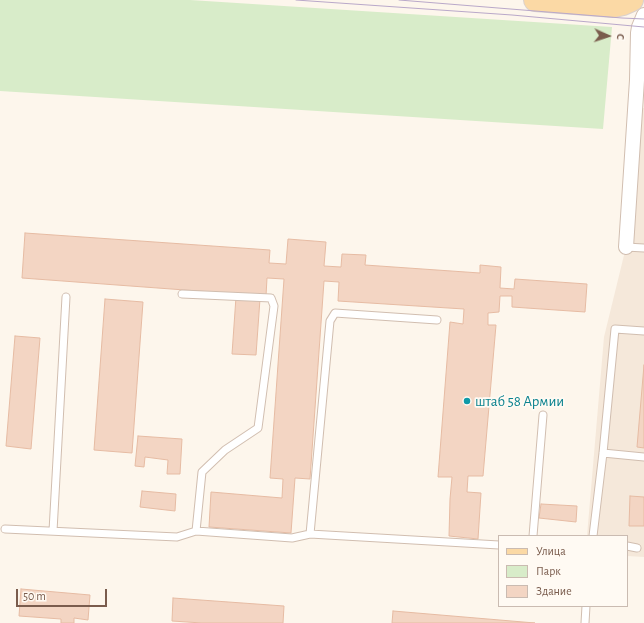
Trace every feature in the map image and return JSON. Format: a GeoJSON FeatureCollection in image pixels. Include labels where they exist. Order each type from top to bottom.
{"type":"FeatureCollection","features":[{"type":"Feature","properties":{"kind":"main road"},"geometry":{"type":"LineString","coordinates":[[535,0],[614,6],[632,0]]}},
{"type":"Feature","properties":{"kind":"street"},"geometry":{"type":"LineString","coordinates":[[626,246],[640,97],[638,33],[644,15]]}},
{"type":"Feature","properties":{"kind":"lane"},"geometry":{"type":"LineString","coordinates":[[626,246],[644,248]]}},
{"type":"Feature","properties":{"kind":"lane"},"geometry":{"type":"LineString","coordinates":[[182,294],[271,298],[274,306],[258,428],[225,450],[202,472],[196,531]]}},
{"type":"Feature","properties":{"kind":"lane"},"geometry":{"type":"LineString","coordinates":[[53,532],[66,297]]}},
{"type":"Feature","properties":{"kind":"lane"},"geometry":{"type":"LineString","coordinates":[[310,534],[330,322],[335,313],[437,320]]}},
{"type":"Feature","properties":{"kind":"lane"},"geometry":{"type":"LineString","coordinates":[[593,535],[615,329],[644,331]]}},
{"type":"Feature","properties":{"kind":"lane"},"geometry":{"type":"LineString","coordinates":[[533,535],[543,415]]}},
{"type":"Feature","properties":{"kind":"lane"},"geometry":{"type":"LineString","coordinates":[[603,453],[644,457]]}},
{"type":"Feature","properties":{"kind":"lane"},"geometry":{"type":"LineString","coordinates":[[5,529],[177,537],[196,531],[292,538],[310,534],[498,545]]}},
{"type":"Feature","properties":{"kind":"lane"},"geometry":{"type":"LineString","coordinates":[[628,546],[637,548]]}},
{"type":"Feature","properties":{"kind":"lane"},"geometry":{"type":"LineString","coordinates":[[584,623],[586,607]]}},
{"type":"Feature","properties":{"kind":"shaded area"},"geometry":{"type":"Polygon","coordinates":[[[636,108],[644,108],[644,557],[628,556],[628,535],[587,535],[604,337],[626,247],[636,108]]]}},
{"type":"Feature","properties":{"kind":"green space"},"geometry":{"type":"Polygon","coordinates":[[[0,0],[190,0],[612,27],[603,129],[0,91],[0,0]]]}},
{"type":"Feature","properties":{"kind":"building","name":"штаб 58 Армии"},"geometry":{"type":"Polygon","coordinates":[[[25,233],[270,250],[269,263],[286,264],[288,239],[326,242],[324,266],[341,267],[342,254],[366,255],[365,265],[480,273],[480,265],[501,267],[500,288],[514,289],[515,279],[587,284],[585,312],[512,307],[512,296],[500,296],[499,312],[488,313],[488,325],[496,325],[483,476],[468,476],[467,492],[481,493],[478,539],[449,536],[452,477],[438,477],[450,322],[463,324],[464,309],[338,301],[339,282],[324,281],[310,479],[295,478],[291,533],[209,527],[211,492],[282,498],[283,479],[270,478],[284,279],[267,278],[266,296],[22,278],[25,233]]]}},
{"type":"Feature","properties":{"kind":"building"},"geometry":{"type":"Polygon","coordinates":[[[236,297],[260,299],[256,355],[232,354],[236,297]]]}},
{"type":"Feature","properties":{"kind":"building"},"geometry":{"type":"Polygon","coordinates":[[[105,299],[143,302],[132,453],[94,450],[105,299]]]}},
{"type":"Feature","properties":{"kind":"building"},"geometry":{"type":"Polygon","coordinates":[[[15,336],[40,338],[31,449],[6,446],[15,336]]]}},
{"type":"Feature","properties":{"kind":"building"},"geometry":{"type":"Polygon","coordinates":[[[644,365],[644,448],[637,447],[644,365]]]}},
{"type":"Feature","properties":{"kind":"building"},"geometry":{"type":"Polygon","coordinates":[[[138,436],[182,439],[180,474],[167,474],[168,460],[145,457],[144,467],[135,466],[138,436]]]}},
{"type":"Feature","properties":{"kind":"building"},"geometry":{"type":"Polygon","coordinates":[[[142,491],[176,494],[175,511],[140,507],[142,491]]]}},
{"type":"Feature","properties":{"kind":"building"},"geometry":{"type":"Polygon","coordinates":[[[630,496],[644,497],[644,526],[629,526],[630,496]]]}},
{"type":"Feature","properties":{"kind":"building"},"geometry":{"type":"Polygon","coordinates":[[[541,504],[577,506],[576,522],[539,518],[541,504]]]}},
{"type":"Feature","properties":{"kind":"building"},"geometry":{"type":"Polygon","coordinates":[[[21,589],[90,595],[88,620],[74,618],[74,623],[61,623],[61,619],[19,616],[21,589]]]}},
{"type":"Feature","properties":{"kind":"building"},"geometry":{"type":"Polygon","coordinates":[[[173,598],[284,606],[283,623],[202,623],[172,621],[173,598]]]}},
{"type":"Feature","properties":{"kind":"building"},"geometry":{"type":"Polygon","coordinates":[[[393,611],[535,623],[392,623],[393,611]]]}},
{"type":"Feature","properties":{"kind":"tram line"},"geometry":{"type":"LineString","coordinates":[[296,0],[512,15],[644,27]]}},
{"type":"Feature","properties":{"kind":"tram line"},"geometry":{"type":"LineString","coordinates":[[399,0],[644,19]]}},
{"type":"Feature","properties":{"kind":"place","name":"штаб 58 Армии"},"geometry":{"type":"Point","coordinates":[467,401]}}]}
